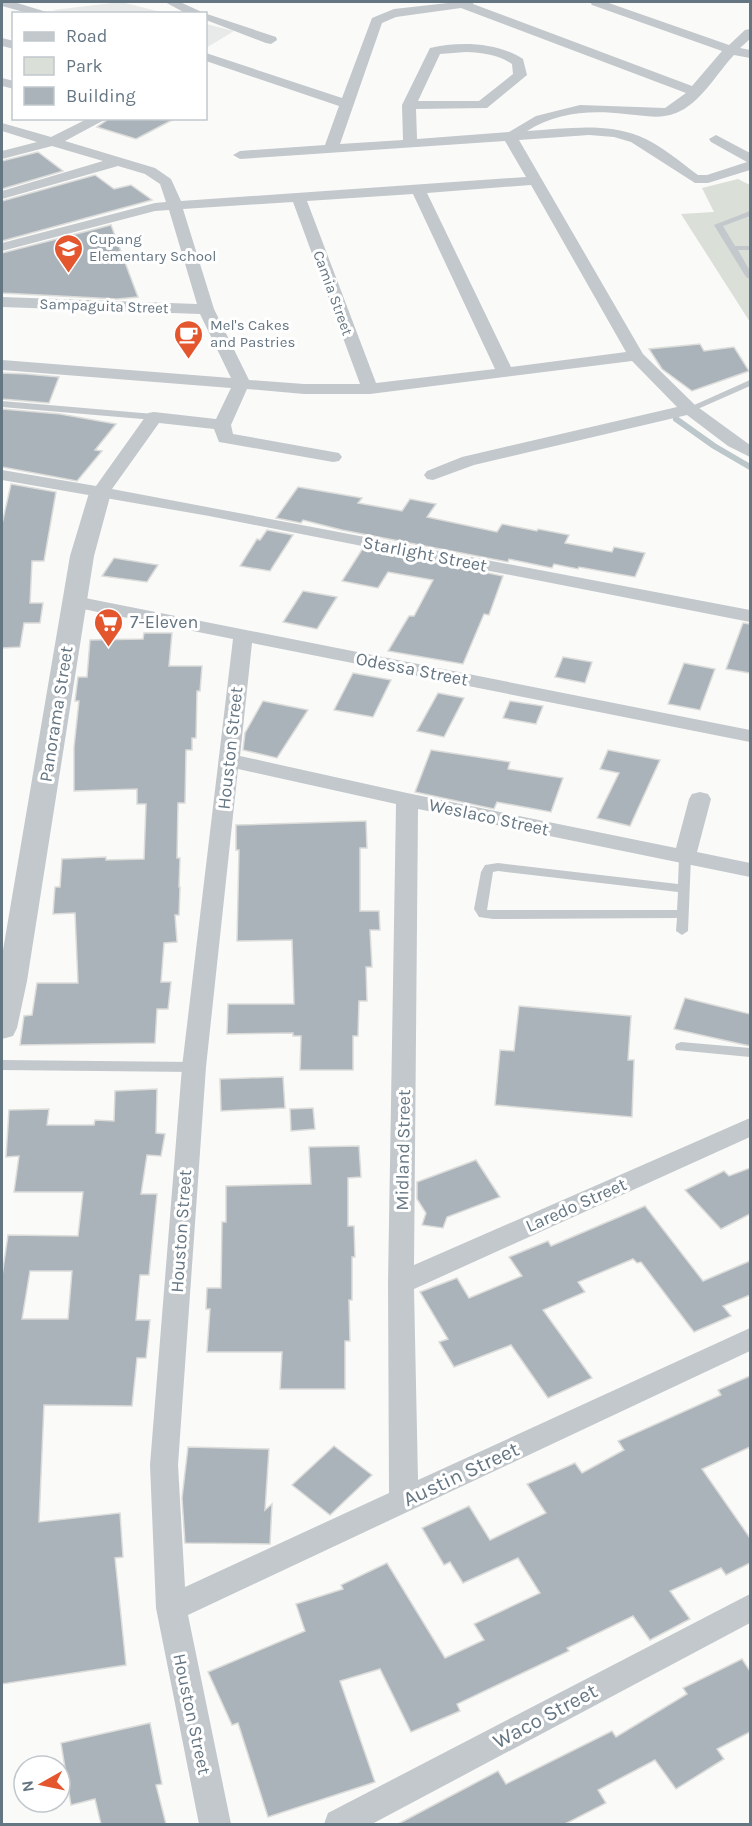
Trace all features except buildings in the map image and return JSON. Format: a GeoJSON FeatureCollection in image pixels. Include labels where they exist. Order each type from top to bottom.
{"type":"FeatureCollection","features":[{"type":"Feature","properties":{"kind":"street"},"geometry":{"type":"LineString","coordinates":[[2,2],[40,12]]}},
{"type":"Feature","properties":{"kind":"street"},"geometry":{"type":"LineString","coordinates":[[171,2],[194,12]]}},
{"type":"Feature","properties":{"kind":"street"},"geometry":{"type":"LineString","coordinates":[[596,2],[731,50],[750,54]]}},
{"type":"Feature","properties":{"kind":"street"},"geometry":{"type":"LineString","coordinates":[[332,149],[376,21],[393,14],[437,10],[465,3],[694,91]]}},
{"type":"Feature","properties":{"kind":"street"},"geometry":{"type":"LineString","coordinates":[[207,16],[271,40]]}},
{"type":"Feature","properties":{"kind":"street"},"geometry":{"type":"LineString","coordinates":[[510,137],[537,120],[577,108],[619,108],[655,112],[671,110],[694,91],[731,50],[750,33]]}},
{"type":"Feature","properties":{"kind":"street"},"geometry":{"type":"LineString","coordinates":[[410,105],[470,107],[485,104],[519,75],[518,62],[514,58],[498,53],[456,48],[435,51],[410,105],[410,144]]}},
{"type":"Feature","properties":{"kind":"street"},"geometry":{"type":"LineString","coordinates":[[207,57],[346,104]]}},
{"type":"Feature","properties":{"kind":"street"},"geometry":{"type":"LineString","coordinates":[[2,155],[52,142],[97,120]]}},
{"type":"Feature","properties":{"kind":"street"},"geometry":{"type":"LineString","coordinates":[[2,127],[150,171],[166,182],[206,309],[242,383]]}},
{"type":"Feature","properties":{"kind":"street"},"geometry":{"type":"LineString","coordinates":[[240,155],[582,131],[615,133],[644,144],[694,179],[708,178],[750,166]]}},
{"type":"Feature","properties":{"kind":"street"},"geometry":{"type":"LineString","coordinates":[[510,137],[533,181],[636,356],[660,385],[688,410],[750,452]]}},
{"type":"Feature","properties":{"kind":"street"},"geometry":{"type":"LineString","coordinates":[[716,139],[750,159]]}},
{"type":"Feature","properties":{"kind":"street"},"geometry":{"type":"LineString","coordinates":[[2,195],[120,161]]}},
{"type":"Feature","properties":{"kind":"street"},"geometry":{"type":"LineString","coordinates":[[2,247],[117,215],[174,204],[533,181]]}},
{"type":"Feature","properties":{"kind":"street"},"geometry":{"type":"LineString","coordinates":[[418,189],[505,372]]}},
{"type":"Feature","properties":{"kind":"street","name":"Camia Street"},"geometry":{"type":"LineString","coordinates":[[298,196],[370,388]]}},
{"type":"Feature","properties":{"kind":"street","name":"Sampaguita Street"},"geometry":{"type":"LineString","coordinates":[[2,302],[206,309]]}},
{"type":"Feature","properties":{"kind":"street"},"geometry":{"type":"LineString","coordinates":[[2,365],[304,389],[370,388],[636,356]]}},
{"type":"Feature","properties":{"kind":"street"},"geometry":{"type":"LineString","coordinates":[[242,383],[222,425],[223,435],[230,440],[333,457]]}},
{"type":"Feature","properties":{"kind":"street"},"geometry":{"type":"LineString","coordinates":[[433,475],[468,461],[688,410]]}},
{"type":"Feature","properties":{"kind":"street"},"geometry":{"type":"LineString","coordinates":[[154,417],[222,425]]}},
{"type":"Feature","properties":{"kind":"street","name":"Panorama Street"},"geometry":{"type":"LineString","coordinates":[[2,1028],[90,523],[100,494],[154,417]]}},
{"type":"Feature","properties":{"kind":"street","name":"Starlight Street"},"geometry":{"type":"LineString","coordinates":[[2,475],[209,512],[750,616]]}},
{"type":"Feature","properties":{"kind":"street","name":"Odessa Street"},"geometry":{"type":"LineString","coordinates":[[75,602],[750,736]]}},
{"type":"Feature","properties":{"kind":"street","name":"Houston Street"},"geometry":{"type":"LineString","coordinates":[[215,1824],[171,1608],[164,1465],[194,1067],[243,636]]}},
{"type":"Feature","properties":{"kind":"street","name":"Weslaco Street"},"geometry":{"type":"LineString","coordinates":[[229,760],[407,800],[750,870]]}},
{"type":"Feature","properties":{"kind":"street"},"geometry":{"type":"LineString","coordinates":[[685,857],[700,799]]}},
{"type":"Feature","properties":{"kind":"street","name":"Midland Street"},"geometry":{"type":"LineString","coordinates":[[404,1501],[401,1283],[407,800]]}},
{"type":"Feature","properties":{"kind":"street","name":"Laredo Street"},"geometry":{"type":"LineString","coordinates":[[401,1283],[750,1127]]}},
{"type":"Feature","properties":{"kind":"street","name":"Austin Street"},"geometry":{"type":"LineString","coordinates":[[171,1608],[750,1339]]}},
{"type":"Feature","properties":{"kind":"street","name":"Waco Street"},"geometry":{"type":"LineString","coordinates":[[340,1824],[750,1608]]}},
{"type":"Feature","properties":{"kind":"lane"},"geometry":{"type":"LineString","coordinates":[[749,214],[718,225],[750,277]]}},
{"type":"Feature","properties":{"kind":"lane"},"geometry":{"type":"LineString","coordinates":[[733,248],[750,248]]}},
{"type":"Feature","properties":{"kind":"lane"},"geometry":{"type":"LineString","coordinates":[[688,410],[749,384]]}},
{"type":"Feature","properties":{"kind":"lane"},"geometry":{"type":"LineString","coordinates":[[2,404],[154,417]]}},
{"type":"Feature","properties":{"kind":"lane"},"geometry":{"type":"LineString","coordinates":[[682,931],[685,857]]}},
{"type":"Feature","properties":{"kind":"lane"},"geometry":{"type":"LineString","coordinates":[[682,914],[493,915],[483,914],[480,909],[487,872],[489,868],[498,867],[683,889]]}},
{"type":"Feature","properties":{"kind":"lane"},"geometry":{"type":"LineString","coordinates":[[681,1047],[750,1053]]}},
{"type":"Feature","properties":{"kind":"lane"},"geometry":{"type":"LineString","coordinates":[[2,1065],[194,1067]]}},
{"type":"Feature","properties":{"kind":"shaded area"},"geometry":{"type":"Polygon","coordinates":[[[121,2],[161,12],[60,12],[53,10],[121,2]]]}},
{"type":"Feature","properties":{"kind":"shaded area"},"geometry":{"type":"Polygon","coordinates":[[[207,24],[234,31],[207,47],[207,24]]]}},
{"type":"Feature","properties":{"kind":"green space"},"geometry":{"type":"Polygon","coordinates":[[[738,179],[750,185],[750,322],[681,214],[714,212],[702,188],[738,179]]]}},
{"type":"Feature","properties":{"kind":"waterway"},"geometry":{"type":"LineString","coordinates":[[676,419],[714,446],[750,467]]}},
{"type":"Feature","properties":{"kind":"place","name":"Cupang Elementary School"},"geometry":{"type":"Point","coordinates":[68,274]}},
{"type":"Feature","properties":{"kind":"place","name":"Mel's Cakes and Pastries"},"geometry":{"type":"Point","coordinates":[189,360]}},
{"type":"Feature","properties":{"kind":"place","name":"7-Eleven"},"geometry":{"type":"Point","coordinates":[109,648]}}]}
